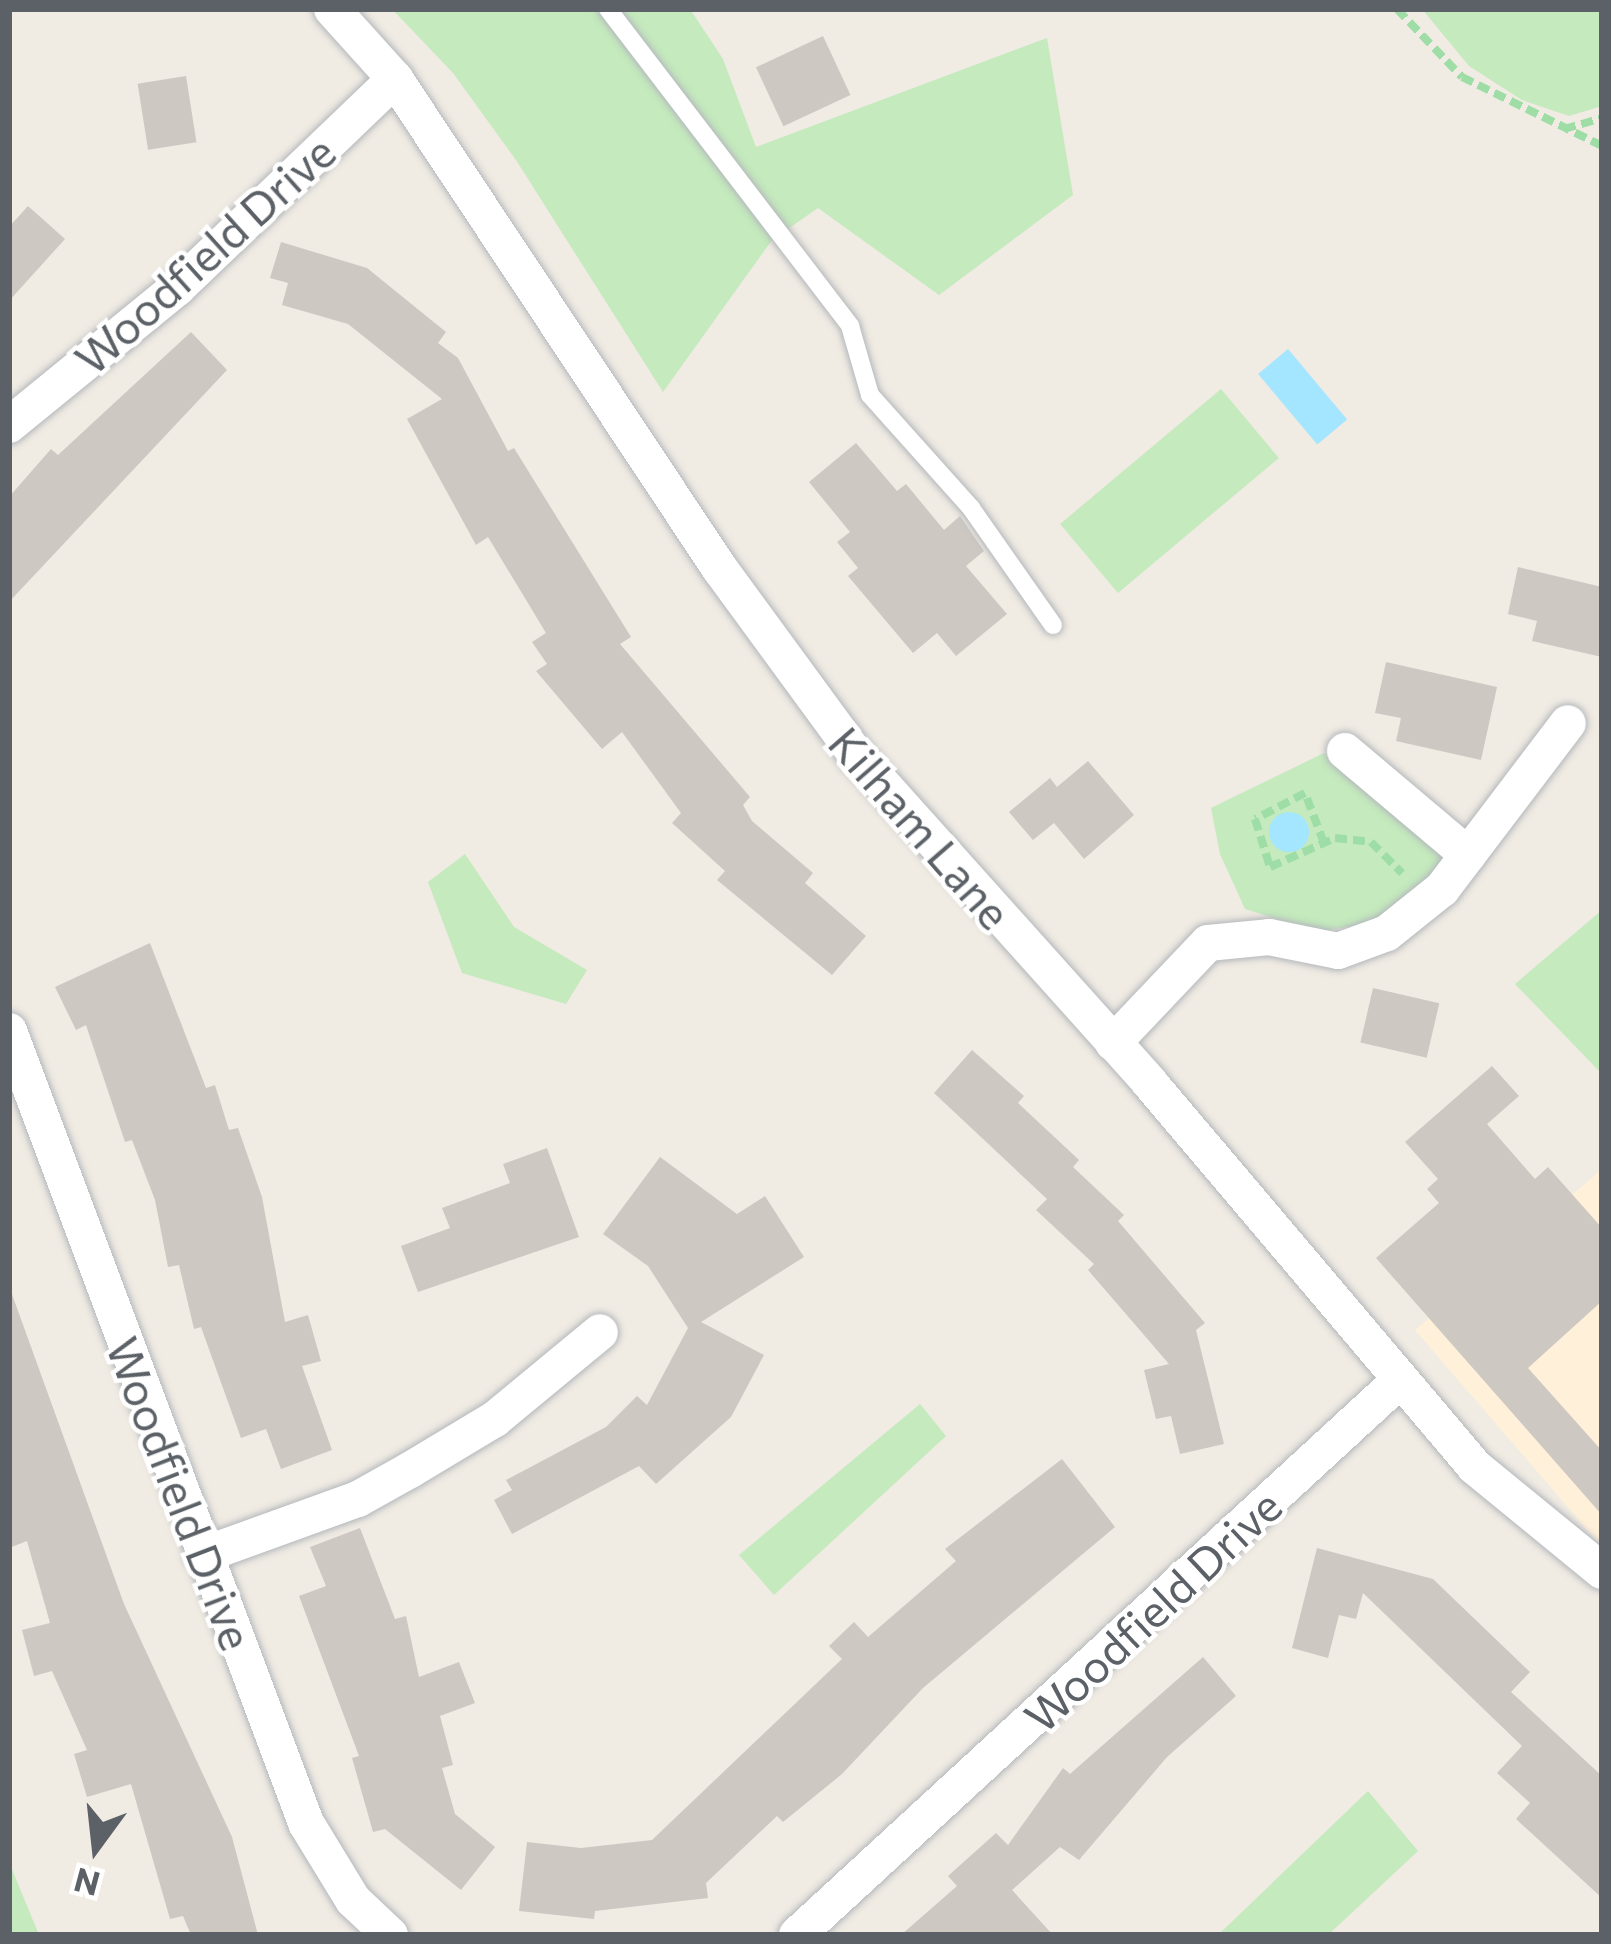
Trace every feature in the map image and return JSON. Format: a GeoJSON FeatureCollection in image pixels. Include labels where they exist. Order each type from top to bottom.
{"type":"FeatureCollection","features":[{"type":"Feature","properties":{"kind":"street","name":"Kilham Lane"},"geometry":{"type":"LineString","coordinates":[[332,9],[395,79],[798,683],[1475,1467],[1602,1571]]}},
{"type":"Feature","properties":{"kind":"street","name":"Woodfield Drive"},"geometry":{"type":"LineString","coordinates":[[9,425],[177,288],[395,79]]}},
{"type":"Feature","properties":{"kind":"street"},"geometry":{"type":"LineString","coordinates":[[1113,1043],[1208,943],[1269,937],[1338,951],[1376,939],[1429,900],[1568,723]]}},
{"type":"Feature","properties":{"kind":"street"},"geometry":{"type":"LineString","coordinates":[[1345,751],[1468,855]]}},
{"type":"Feature","properties":{"kind":"street","name":"Woodfield Drive"},"geometry":{"type":"LineString","coordinates":[[9,1030],[306,1823],[353,1900],[390,1935]]}},
{"type":"Feature","properties":{"kind":"street"},"geometry":{"type":"LineString","coordinates":[[203,1555],[358,1499],[410,1470],[495,1418],[600,1332]]}},
{"type":"Feature","properties":{"kind":"street","name":"Woodfield Drive"},"geometry":{"type":"LineString","coordinates":[[797,1935],[1399,1381]]}},
{"type":"Feature","properties":{"kind":"lane"},"geometry":{"type":"LineString","coordinates":[[608,9],[850,326],[870,395],[971,508],[1053,625]]}},
{"type":"Feature","properties":{"kind":"path"},"geometry":{"type":"LineString","coordinates":[[1397,9],[1462,77],[1602,146]]}},
{"type":"Feature","properties":{"kind":"path"},"geometry":{"type":"LineString","coordinates":[[1564,129],[1602,118]]}},
{"type":"Feature","properties":{"kind":"path"},"geometry":{"type":"LineString","coordinates":[[1324,843],[1305,793],[1255,819],[1270,867],[1324,843],[1371,842],[1429,900]]}},
{"type":"Feature","properties":{"kind":"shaded area"},"geometry":{"type":"Polygon","coordinates":[[[1602,1169],[1602,1547],[1415,1330],[1602,1169]]]}},
{"type":"Feature","properties":{"kind":"green space"},"geometry":{"type":"Polygon","coordinates":[[[392,9],[690,9],[723,59],[756,147],[1047,38],[1073,195],[939,295],[818,208],[772,240],[663,392],[516,160],[453,73],[392,9]]]}},
{"type":"Feature","properties":{"kind":"green space"},"geometry":{"type":"Polygon","coordinates":[[[1422,9],[1602,9],[1602,106],[1569,116],[1522,100],[1469,66],[1422,9]]]}},
{"type":"Feature","properties":{"kind":"green space"},"geometry":{"type":"Polygon","coordinates":[[[1221,389],[1279,458],[1118,593],[1060,524],[1221,389]]]}},
{"type":"Feature","properties":{"kind":"green space"},"geometry":{"type":"Polygon","coordinates":[[[1324,753],[1445,853],[1442,867],[1376,922],[1318,932],[1245,909],[1220,854],[1211,808],[1324,753]]]}},
{"type":"Feature","properties":{"kind":"green space"},"geometry":{"type":"Polygon","coordinates":[[[465,854],[514,927],[587,970],[566,1004],[462,973],[428,882],[465,854]]]}},
{"type":"Feature","properties":{"kind":"green space"},"geometry":{"type":"Polygon","coordinates":[[[1602,910],[1602,1074],[1515,984],[1602,910]]]}},
{"type":"Feature","properties":{"kind":"green space"},"geometry":{"type":"Polygon","coordinates":[[[920,1404],[946,1436],[774,1595],[739,1555],[920,1404]]]}},
{"type":"Feature","properties":{"kind":"green space"},"geometry":{"type":"Polygon","coordinates":[[[1368,1791],[1418,1851],[1328,1935],[1218,1935],[1368,1791]]]}},
{"type":"Feature","properties":{"kind":"green space"},"geometry":{"type":"Polygon","coordinates":[[[9,1862],[39,1935],[9,1935],[9,1862]]]}},
{"type":"Feature","properties":{"kind":"water"},"geometry":{"type":"Polygon","coordinates":[[[1288,349],[1347,419],[1317,445],[1258,374],[1288,349]]]}},
{"type":"Feature","properties":{"kind":"water"},"geometry":{"type":"Polygon","coordinates":[[[1289,812],[1303,818],[1309,832],[1303,846],[1289,852],[1275,846],[1269,832],[1275,818],[1289,812]]]}},
{"type":"Feature","properties":{"kind":"building"},"geometry":{"type":"Polygon","coordinates":[[[823,36],[850,95],[783,126],[756,67],[823,36]]]}},
{"type":"Feature","properties":{"kind":"building"},"geometry":{"type":"Polygon","coordinates":[[[186,76],[196,142],[148,150],[138,84],[186,76]]]}},
{"type":"Feature","properties":{"kind":"building"},"geometry":{"type":"Polygon","coordinates":[[[28,206],[65,239],[9,301],[9,227],[28,206]]]}},
{"type":"Feature","properties":{"kind":"building"},"geometry":{"type":"Polygon","coordinates":[[[281,242],[367,268],[446,332],[438,343],[458,358],[508,451],[514,448],[631,637],[620,644],[750,797],[743,805],[752,821],[813,873],[805,883],[866,936],[832,975],[717,880],[725,871],[672,823],[681,813],[622,732],[602,749],[536,671],[547,664],[532,642],[546,633],[488,537],[476,545],[407,419],[442,399],[348,324],[282,305],[288,283],[270,278],[281,242]]]}},
{"type":"Feature","properties":{"kind":"building"},"geometry":{"type":"Polygon","coordinates":[[[191,332],[227,370],[9,602],[9,497],[51,449],[58,455],[191,332]]]}},
{"type":"Feature","properties":{"kind":"building"},"geometry":{"type":"Polygon","coordinates":[[[856,443],[897,491],[906,484],[944,530],[960,516],[984,551],[966,566],[1007,614],[956,656],[937,633],[913,653],[848,576],[858,568],[837,542],[850,532],[809,482],[856,443]]]}},
{"type":"Feature","properties":{"kind":"building"},"geometry":{"type":"Polygon","coordinates":[[[1518,567],[1602,587],[1602,657],[1532,641],[1537,621],[1508,614],[1518,567]]]}},
{"type":"Feature","properties":{"kind":"building"},"geometry":{"type":"Polygon","coordinates":[[[1386,662],[1497,687],[1481,760],[1396,741],[1401,718],[1375,713],[1386,662]]]}},
{"type":"Feature","properties":{"kind":"building"},"geometry":{"type":"Polygon","coordinates":[[[1088,761],[1134,815],[1084,859],[1054,823],[1033,840],[1009,812],[1050,778],[1057,787],[1088,761]]]}},
{"type":"Feature","properties":{"kind":"building"},"geometry":{"type":"Polygon","coordinates":[[[150,943],[206,1088],[215,1085],[229,1130],[238,1128],[262,1197],[285,1322],[308,1315],[321,1361],[302,1366],[332,1450],[281,1469],[266,1429],[241,1438],[201,1327],[194,1329],[179,1265],[168,1267],[155,1200],[132,1140],[125,1142],[86,1025],[76,1030],[55,987],[150,943]]]}},
{"type":"Feature","properties":{"kind":"building"},"geometry":{"type":"Polygon","coordinates":[[[1373,988],[1439,1003],[1427,1058],[1360,1043],[1373,988]]]}},
{"type":"Feature","properties":{"kind":"building"},"geometry":{"type":"Polygon","coordinates":[[[972,1050],[1024,1096],[1018,1103],[1079,1160],[1073,1167],[1124,1215],[1118,1221],[1205,1323],[1196,1330],[1224,1444],[1180,1454],[1171,1416],[1156,1419],[1144,1370],[1169,1364],[1088,1270],[1094,1264],[1036,1210],[1047,1199],[934,1093],[972,1050]]]}},
{"type":"Feature","properties":{"kind":"building"},"geometry":{"type":"Polygon","coordinates":[[[1492,1066],[1519,1096],[1487,1124],[1535,1179],[1548,1167],[1602,1228],[1602,1301],[1528,1368],[1602,1451],[1602,1515],[1376,1258],[1439,1203],[1427,1189],[1438,1179],[1405,1142],[1492,1066]]]}},
{"type":"Feature","properties":{"kind":"building"},"geometry":{"type":"Polygon","coordinates":[[[547,1148],[579,1237],[418,1292],[401,1246],[450,1228],[442,1208],[510,1183],[503,1164],[547,1148]]]}},
{"type":"Feature","properties":{"kind":"building"},"geometry":{"type":"Polygon","coordinates":[[[660,1157],[737,1214],[765,1196],[804,1257],[701,1322],[764,1355],[731,1417],[656,1484],[639,1466],[512,1534],[494,1500],[512,1490],[506,1480],[606,1427],[637,1396],[647,1405],[688,1328],[648,1266],[603,1234],[660,1157]]]}},
{"type":"Feature","properties":{"kind":"building"},"geometry":{"type":"Polygon","coordinates":[[[9,1286],[124,1604],[232,1837],[258,1935],[191,1935],[183,1916],[170,1919],[131,1784],[87,1797],[74,1754],[87,1750],[52,1671],[34,1676],[22,1630],[50,1623],[27,1541],[9,1548],[9,1286]]]}},
{"type":"Feature","properties":{"kind":"building"},"geometry":{"type":"Polygon","coordinates":[[[1062,1459],[1115,1527],[923,1688],[842,1774],[783,1822],[777,1816],[706,1883],[708,1898],[595,1911],[594,1919],[519,1911],[527,1842],[581,1848],[652,1840],[842,1659],[829,1646],[854,1622],[868,1637],[956,1561],[945,1549],[1062,1459]]]}},
{"type":"Feature","properties":{"kind":"building"},"geometry":{"type":"Polygon","coordinates":[[[360,1528],[395,1619],[406,1616],[419,1677],[459,1662],[475,1703],[440,1716],[453,1765],[442,1768],[455,1814],[495,1847],[461,1890],[385,1829],[373,1832],[352,1758],[359,1756],[299,1596],[326,1586],[310,1547],[360,1528]]]}},
{"type":"Feature","properties":{"kind":"building"},"geometry":{"type":"Polygon","coordinates":[[[1317,1548],[1433,1579],[1530,1672],[1511,1692],[1602,1776],[1602,1898],[1516,1819],[1530,1803],[1497,1773],[1522,1746],[1363,1593],[1356,1619],[1339,1615],[1328,1658],[1292,1648],[1317,1548]]]}},
{"type":"Feature","properties":{"kind":"building"},"geometry":{"type":"Polygon","coordinates":[[[1203,1657],[1236,1696],[1167,1757],[1079,1860],[1060,1847],[1012,1890],[1053,1935],[901,1935],[957,1886],[948,1876],[996,1833],[1008,1845],[1063,1768],[1070,1774],[1203,1657]]]}}]}
